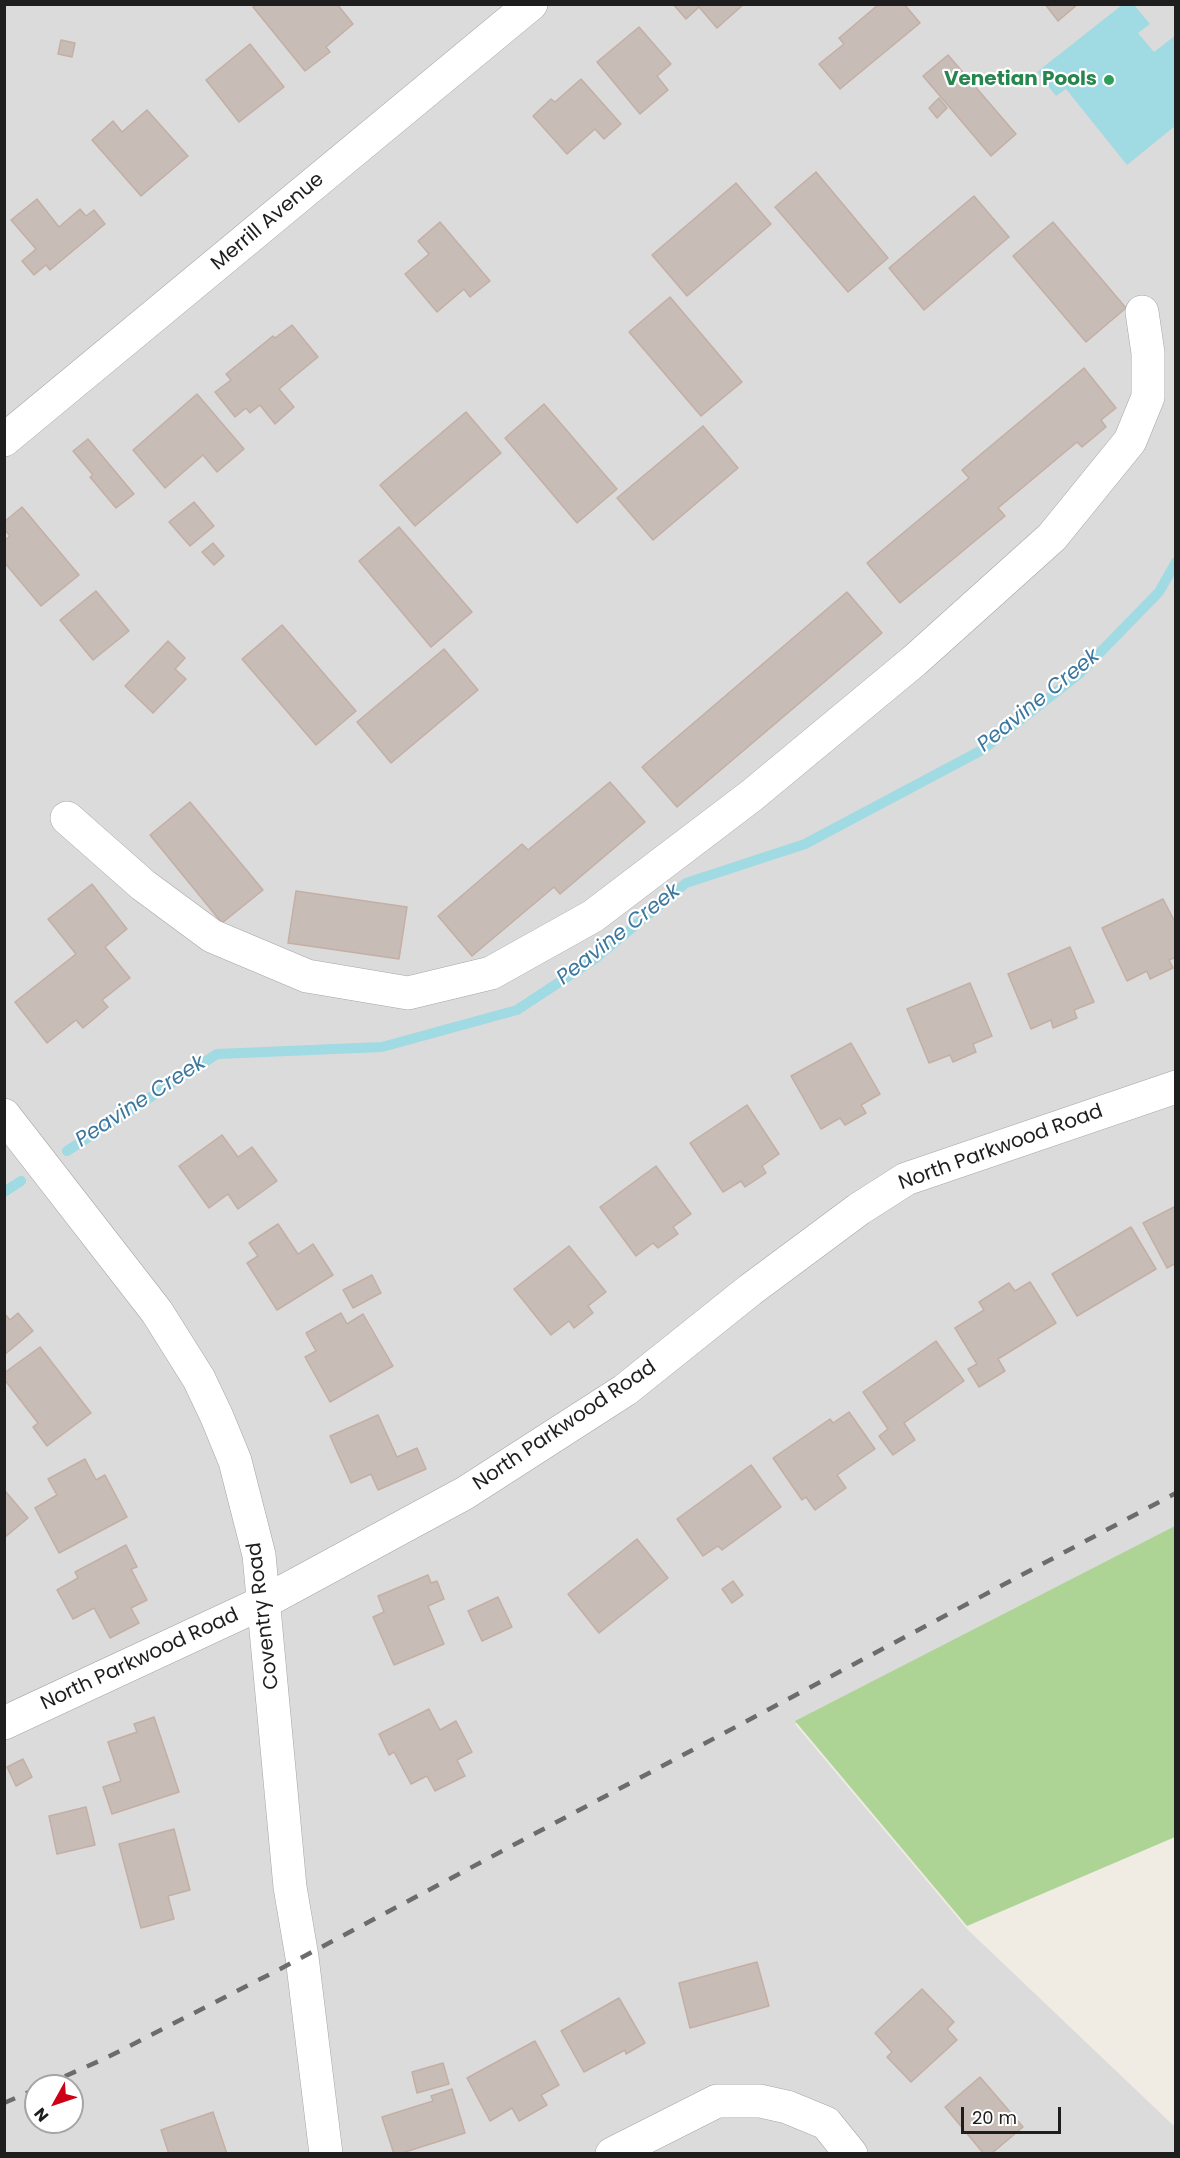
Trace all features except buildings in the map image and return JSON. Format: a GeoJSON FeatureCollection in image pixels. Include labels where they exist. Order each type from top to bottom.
{"type":"FeatureCollection","features":[{"type":"Feature","properties":{"kind":"street","name":"Merrill Avenue"},"geometry":{"type":"LineString","coordinates":[[4,440],[531,4]]}},
{"type":"Feature","properties":{"kind":"street"},"geometry":{"type":"LineString","coordinates":[[67,818],[143,885],[212,936],[307,976],[408,993],[491,973],[593,916],[751,796],[914,661],[1052,537],[1130,441],[1148,397],[1148,353],[1142,312]]}},
{"type":"Feature","properties":{"kind":"street","name":"North Parkwood Road"},"geometry":{"type":"LineString","coordinates":[[4,1723],[264,1602],[465,1493],[625,1390],[750,1290],[859,1209],[906,1179],[1176,1086]]}},
{"type":"Feature","properties":{"kind":"street","name":"Coventry Road"},"geometry":{"type":"LineString","coordinates":[[4,1115],[157,1312],[199,1379],[235,1461],[259,1555],[290,1887],[302,1957],[326,2154]]}},
{"type":"Feature","properties":{"kind":"street"},"geometry":{"type":"LineString","coordinates":[[612,2154],[717,2101],[760,2101],[787,2107],[826,2123],[851,2154]]}},
{"type":"Feature","properties":{"kind":"shaded area"},"geometry":{"type":"Polygon","coordinates":[[[5,5],[1175,5],[1175,1529],[795,1724],[968,1930],[1175,2127],[1175,2153],[5,2154],[5,5]]]}},
{"type":"Feature","properties":{"kind":"green space"},"geometry":{"type":"Polygon","coordinates":[[[1175,1526],[1175,1837],[967,1926],[795,1721],[1175,1526]]]}},
{"type":"Feature","properties":{"kind":"water","name":"Venetian Pools"},"geometry":{"type":"Polygon","coordinates":[[[1122,5],[1134,5],[1150,24],[1138,33],[1154,52],[1176,35],[1175,126],[1127,165],[1066,89],[1056,96],[1037,72],[1122,5]]]}},
{"type":"Feature","properties":{"kind":"waterway","name":"Peavine Creek"},"geometry":{"type":"LineString","coordinates":[[67,1151],[217,1054],[382,1047],[517,1010],[596,958],[686,883],[805,844],[982,750],[1079,674],[1159,592],[1176,562]]}},
{"type":"Feature","properties":{"kind":"waterway","name":"Peavine Creek"},"geometry":{"type":"LineString","coordinates":[[4,1192],[21,1181]]}},
{"type":"Feature","properties":{"kind":"railway"},"geometry":{"type":"LineString","coordinates":[[70,2074],[282,1968],[1176,1493]]}},
{"type":"Feature","properties":{"kind":"railway"},"geometry":{"type":"LineString","coordinates":[[4,2103],[24,2094]]}},
{"type":"Feature","properties":{"kind":"place","name":"Venetian Pools"},"geometry":{"type":"Point","coordinates":[1109,80]}}]}
